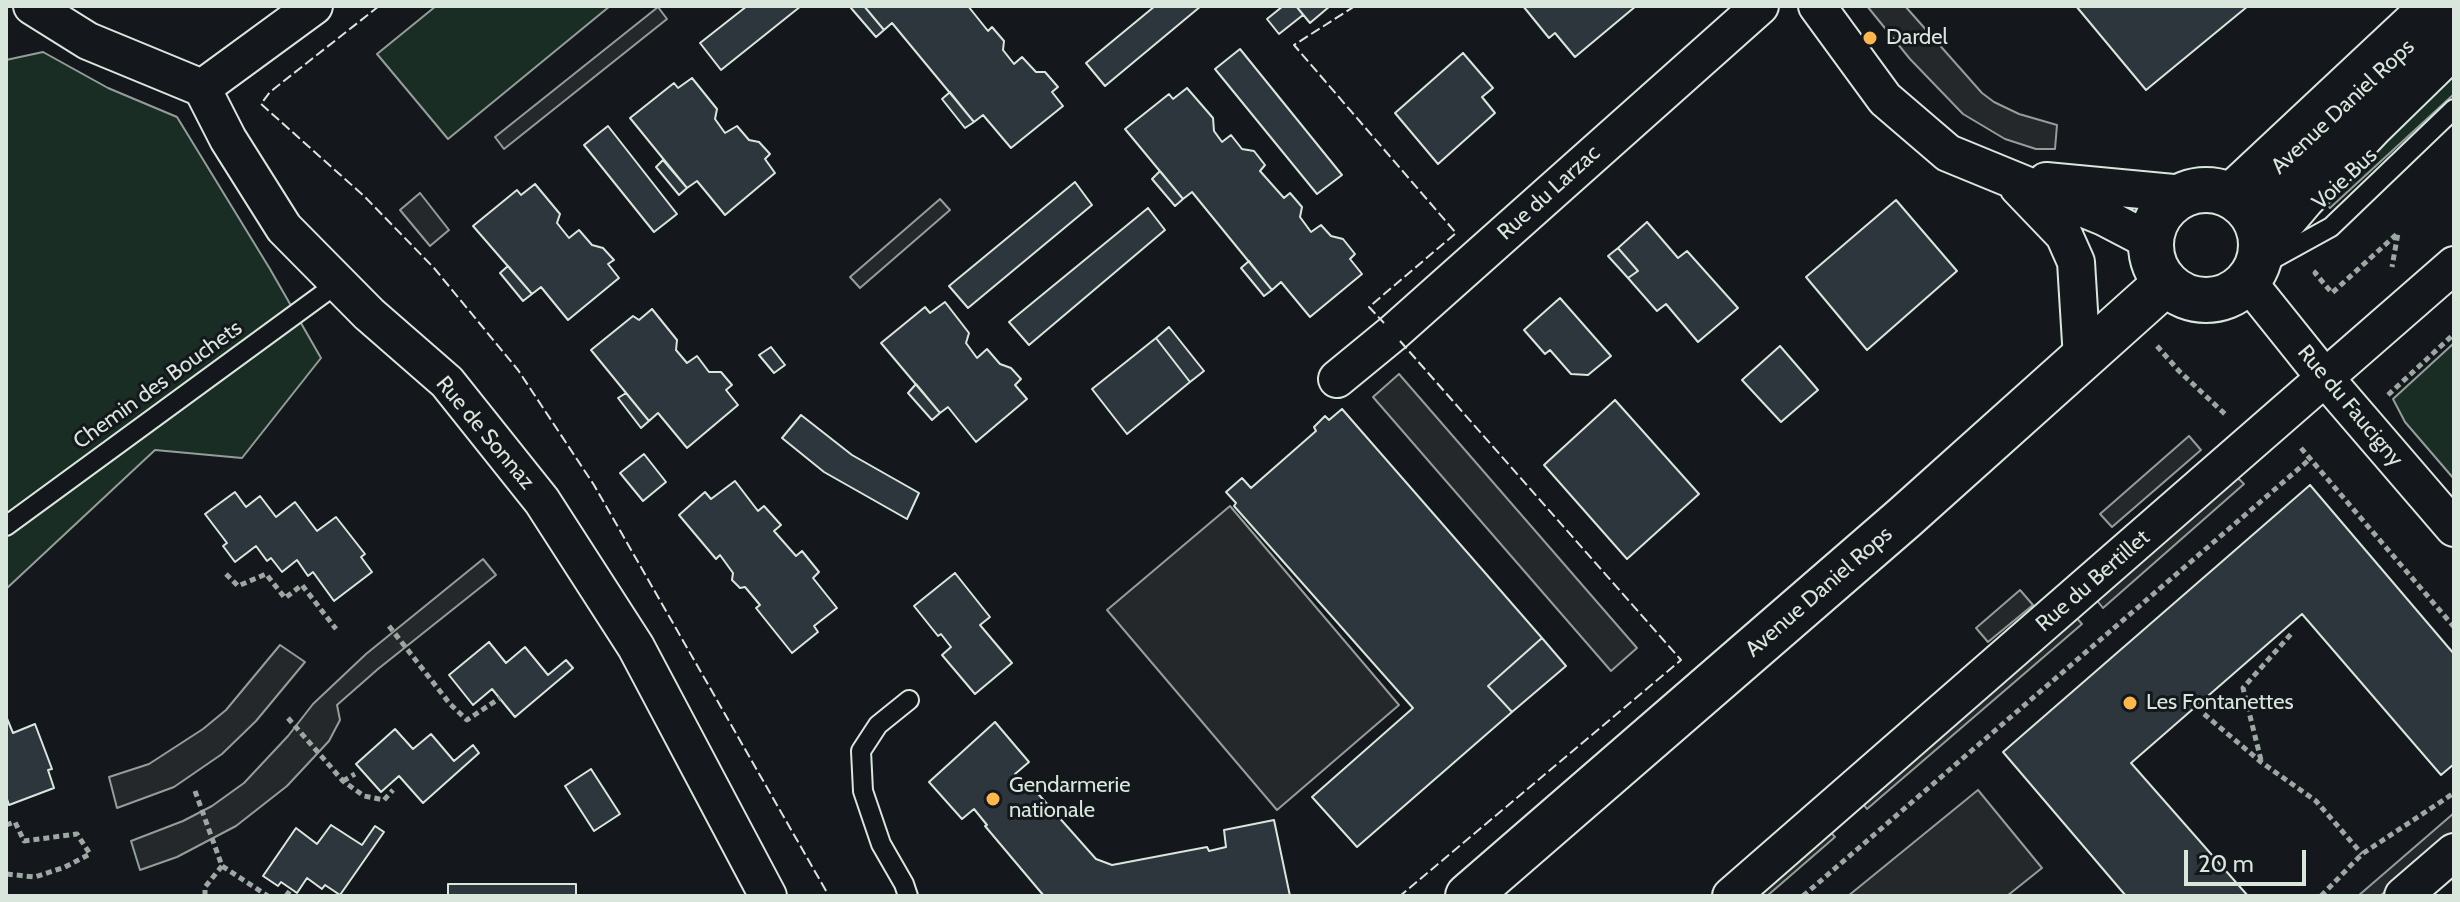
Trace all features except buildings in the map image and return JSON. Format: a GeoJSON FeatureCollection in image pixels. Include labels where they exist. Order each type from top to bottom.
{"type":"FeatureCollection","features":[{"type":"Feature","properties":{"kind":"main road","name":"Avenue Daniel Rops"},"geometry":{"type":"LineString","coordinates":[[2212,194],[2276,173],[2411,44],[2443,6]]}},
{"type":"Feature","properties":{"kind":"main road"},"geometry":{"type":"LineString","coordinates":[[2255,265],[2258,226],[2249,210],[2212,194],[2171,202],[2160,213],[2150,241],[2150,253],[2166,283],[2188,298],[2204,301],[2235,293],[2255,265],[2302,198],[2454,44]]}},
{"type":"Feature","properties":{"kind":"main road","name":"Avenue Daniel Rops"},"geometry":{"type":"LineString","coordinates":[[1468,896],[1892,528],[2166,283]]}},
{"type":"Feature","properties":{"kind":"street"},"geometry":{"type":"LineString","coordinates":[[32,6],[88,41],[202,88],[314,6]]}},
{"type":"Feature","properties":{"kind":"street","name":"Rue du Larzac"},"geometry":{"type":"LineString","coordinates":[[1337,379],[1393,333],[1760,6]]}},
{"type":"Feature","properties":{"kind":"street"},"geometry":{"type":"LineString","coordinates":[[1817,6],[1885,99],[1948,153],[2104,217],[2150,241]]}},
{"type":"Feature","properties":{"kind":"street","name":"Rue de Sonnaz"},"geometry":{"type":"LineString","coordinates":[[202,88],[228,139],[284,228],[369,314],[447,382],[542,501],[636,647],[768,896]]}},
{"type":"Feature","properties":{"kind":"street"},"geometry":{"type":"LineString","coordinates":[[2009,177],[2212,194]]}},
{"type":"Feature","properties":{"kind":"street"},"geometry":{"type":"LineString","coordinates":[[2009,177],[2064,235],[2076,262],[2082,359]]}},
{"type":"Feature","properties":{"kind":"street","name":"Rue du Faucigny"},"geometry":{"type":"LineString","coordinates":[[2255,265],[2325,378],[2454,528]]}},
{"type":"Feature","properties":{"kind":"street","name":"Rue du Bertillet"},"geometry":{"type":"LineString","coordinates":[[1731,896],[2454,265]]}},
{"type":"Feature","properties":{"kind":"street"},"geometry":{"type":"LineString","coordinates":[[2403,896],[2454,852]]}},
{"type":"Feature","properties":{"kind":"lane"},"geometry":{"type":"LineString","coordinates":[[2212,194],[2415,6]]}},
{"type":"Feature","properties":{"kind":"lane","name":"Voie Bus"},"geometry":{"type":"LineString","coordinates":[[2255,265],[2331,227],[2454,109]]}},
{"type":"Feature","properties":{"kind":"lane","name":"Chemin des Bouchets"},"geometry":{"type":"LineString","coordinates":[[6,526],[338,283]]}},
{"type":"Feature","properties":{"kind":"lane"},"geometry":{"type":"LineString","coordinates":[[908,896],[881,844],[863,791],[861,751],[878,725],[909,700]]}},
{"type":"Feature","properties":{"kind":"path"},"geometry":{"type":"LineString","coordinates":[[2325,262],[2315,273],[2332,293],[2398,233],[2387,294],[2372,337]]}},
{"type":"Feature","properties":{"kind":"path"},"geometry":{"type":"LineString","coordinates":[[2131,315],[2179,371],[2310,459],[2454,627]]}},
{"type":"Feature","properties":{"kind":"path"},"geometry":{"type":"LineString","coordinates":[[2385,397],[2454,334]]}},
{"type":"Feature","properties":{"kind":"path"},"geometry":{"type":"LineString","coordinates":[[1803,896],[2310,459]]}},
{"type":"Feature","properties":{"kind":"path"},"geometry":{"type":"LineString","coordinates":[[226,574],[238,586],[266,574],[285,598],[302,585],[336,629]]}},
{"type":"Feature","properties":{"kind":"path"},"geometry":{"type":"LineString","coordinates":[[389,626],[450,704],[467,720],[500,698]]}},
{"type":"Feature","properties":{"kind":"path"},"geometry":{"type":"LineString","coordinates":[[2261,762],[2243,688],[2291,634]]}},
{"type":"Feature","properties":{"kind":"path"},"geometry":{"type":"LineString","coordinates":[[2204,714],[2261,762],[2316,801],[2362,854]]}},
{"type":"Feature","properties":{"kind":"path"},"geometry":{"type":"LineString","coordinates":[[288,718],[343,781],[364,796],[384,800],[393,790]]}},
{"type":"Feature","properties":{"kind":"path"},"geometry":{"type":"LineString","coordinates":[[343,781],[355,774]]}},
{"type":"Feature","properties":{"kind":"path"},"geometry":{"type":"LineString","coordinates":[[195,791],[222,866],[268,896]]}},
{"type":"Feature","properties":{"kind":"path"},"geometry":{"type":"LineString","coordinates":[[2321,896],[2362,854],[2454,793]]}},
{"type":"Feature","properties":{"kind":"path"},"geometry":{"type":"LineString","coordinates":[[6,825],[15,822],[24,841],[77,834],[90,854],[35,877],[6,874]]}},
{"type":"Feature","properties":{"kind":"path"},"geometry":{"type":"LineString","coordinates":[[205,896],[205,887],[222,866]]}},
{"type":"Feature","properties":{"kind":"path"},"geometry":{"type":"LineString","coordinates":[[286,896],[291,889]]}},
{"type":"Feature","properties":{"kind":"green space"},"geometry":{"type":"Polygon","coordinates":[[[436,6],[610,6],[448,139],[377,54],[436,6]]]}},
{"type":"Feature","properties":{"kind":"green space"},"geometry":{"type":"Polygon","coordinates":[[[43,52],[108,88],[177,117],[321,358],[242,458],[155,450],[6,589],[6,60],[43,52]]]}},
{"type":"Feature","properties":{"kind":"green space"},"geometry":{"type":"Polygon","coordinates":[[[2454,74],[2454,94],[2330,208],[2322,201],[2454,74]]]}},
{"type":"Feature","properties":{"kind":"green space"},"geometry":{"type":"Polygon","coordinates":[[[2454,343],[2454,479],[2405,422],[2393,399],[2454,343]]]}},
{"type":"Feature","properties":{"kind":"shaded area"},"geometry":{"type":"Polygon","coordinates":[[[1867,6],[1905,6],[1982,93],[2019,114],[2057,125],[2055,149],[2036,149],[2005,139],[1963,114],[1910,59],[1867,6]]]}},
{"type":"Feature","properties":{"kind":"shaded area"},"geometry":{"type":"Polygon","coordinates":[[[658,7],[667,19],[504,149],[495,137],[658,7]]]}},
{"type":"Feature","properties":{"kind":"shaded area"},"geometry":{"type":"Polygon","coordinates":[[[420,193],[449,230],[430,246],[400,210],[420,193]]]}},
{"type":"Feature","properties":{"kind":"shaded area"},"geometry":{"type":"Polygon","coordinates":[[[940,199],[950,210],[860,288],[850,277],[940,199]]]}},
{"type":"Feature","properties":{"kind":"shaded area"},"geometry":{"type":"Polygon","coordinates":[[[1399,374],[1637,648],[1611,671],[1373,397],[1399,374]]]}},
{"type":"Feature","properties":{"kind":"shaded area"},"geometry":{"type":"Polygon","coordinates":[[[2189,436],[2201,450],[2112,527],[2100,514],[2189,436]]]}},
{"type":"Feature","properties":{"kind":"shaded area"},"geometry":{"type":"Polygon","coordinates":[[[2235,475],[2244,484],[2103,608],[2095,598],[2235,475]]]}},
{"type":"Feature","properties":{"kind":"shaded area"},"geometry":{"type":"Polygon","coordinates":[[[1230,506],[1399,705],[1277,810],[1107,610],[1230,506]]]}},
{"type":"Feature","properties":{"kind":"shaded area"},"geometry":{"type":"Polygon","coordinates":[[[483,559],[496,575],[337,705],[340,720],[329,741],[287,786],[236,826],[177,857],[140,870],[131,841],[183,821],[212,806],[244,783],[313,704],[366,654],[483,559]]]}},
{"type":"Feature","properties":{"kind":"shaded area"},"geometry":{"type":"Polygon","coordinates":[[[2020,590],[2033,605],[1988,642],[1976,628],[2020,590]]]}},
{"type":"Feature","properties":{"kind":"shaded area"},"geometry":{"type":"Polygon","coordinates":[[[2074,615],[2082,624],[1867,809],[1859,799],[2074,615]]]}},
{"type":"Feature","properties":{"kind":"shaded area"},"geometry":{"type":"Polygon","coordinates":[[[280,645],[305,662],[256,721],[222,754],[174,787],[117,808],[109,777],[149,764],[203,729],[226,710],[280,645]]]}},
{"type":"Feature","properties":{"kind":"shaded area"},"geometry":{"type":"Polygon","coordinates":[[[1978,790],[2042,868],[2007,896],[1848,896],[1978,790]]]}},
{"type":"Feature","properties":{"kind":"shaded area"},"geometry":{"type":"Polygon","coordinates":[[[2454,813],[2454,832],[2380,896],[2358,896],[2454,813]]]}},
{"type":"Feature","properties":{"kind":"shaded area"},"geometry":{"type":"Polygon","coordinates":[[[1827,828],[1835,837],[1767,896],[1749,896],[1827,828]]]}},
{"type":"Feature","properties":{"kind":"fence"},"geometry":{"type":"LineString","coordinates":[[379,6],[270,92],[261,104],[364,196],[434,268],[518,370],[594,485],[829,896]]}},
{"type":"Feature","properties":{"kind":"fence"},"geometry":{"type":"LineString","coordinates":[[1355,6],[1294,45],[1456,233],[1369,307],[1384,323]]}},
{"type":"Feature","properties":{"kind":"fence"},"geometry":{"type":"LineString","coordinates":[[1400,341],[1681,660],[1400,896]]}},
{"type":"Feature","properties":{"kind":"place","name":"Dardel"},"geometry":{"type":"Point","coordinates":[1870,38]}},
{"type":"Feature","properties":{"kind":"place","name":"Les Fontanettes"},"geometry":{"type":"Point","coordinates":[2130,703]}},
{"type":"Feature","properties":{"kind":"place","name":"Gendarmerie nationale"},"geometry":{"type":"Point","coordinates":[993,799]}}]}
